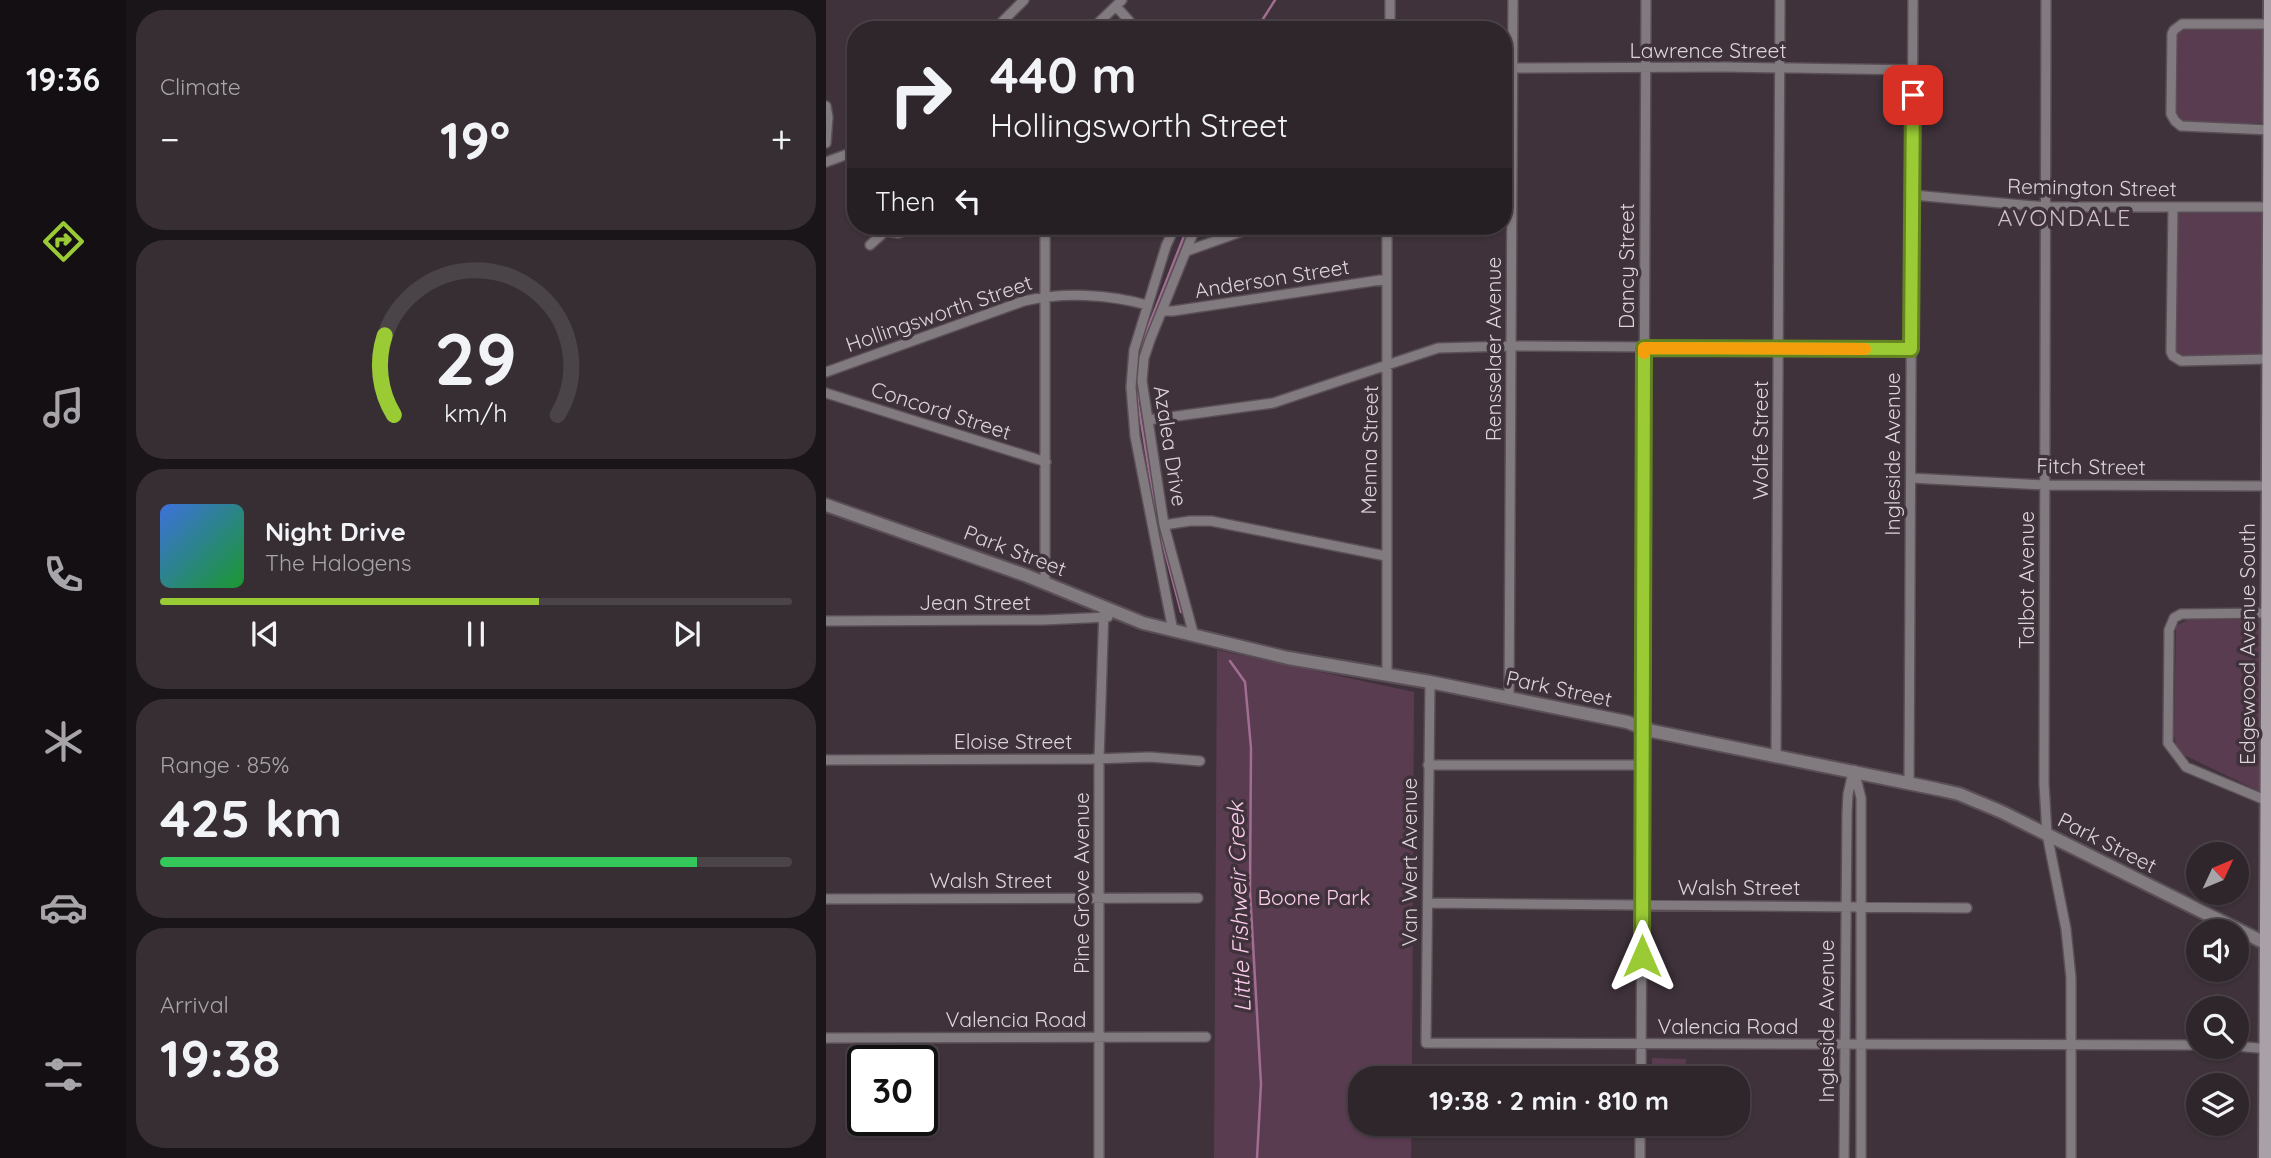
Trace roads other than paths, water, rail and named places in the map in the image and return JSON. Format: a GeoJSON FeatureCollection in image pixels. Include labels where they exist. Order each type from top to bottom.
{"type":"FeatureCollection","features":[{"type":"Feature","properties":{"kind":"main road"},"geometry":{"type":"LineString","coordinates":[[2270,0],[2270,31]]}},
{"type":"Feature","properties":{"kind":"main road","name":"Edgewood Avenue South"},"geometry":{"type":"LineString","coordinates":[[2265,1158],[2270,613],[2270,31]]}},
{"type":"Feature","properties":{"kind":"street"},"geometry":{"type":"LineString","coordinates":[[1003,21],[1024,0]]}},
{"type":"Feature","properties":{"kind":"street"},"geometry":{"type":"LineString","coordinates":[[1390,0],[1390,21]]}},
{"type":"Feature","properties":{"kind":"street","name":"Rensselaer Avenue"},"geometry":{"type":"LineString","coordinates":[[1511,21],[1513,0]]}},
{"type":"Feature","properties":{"kind":"street","name":"Dancy Street"},"geometry":{"type":"LineString","coordinates":[[1641,1066],[1646,0]]}},
{"type":"Feature","properties":{"kind":"street","name":"Wolfe Street"},"geometry":{"type":"LineString","coordinates":[[1776,755],[1780,0]]}},
{"type":"Feature","properties":{"kind":"street","name":"Ingleside Avenue"},"geometry":{"type":"LineString","coordinates":[[1909,782],[1913,0]]}},
{"type":"Feature","properties":{"kind":"street","name":"Talbot Avenue"},"geometry":{"type":"LineString","coordinates":[[2046,0],[2043,784],[2047,834],[2069,951],[2071,1158]]}},
{"type":"Feature","properties":{"kind":"street"},"geometry":{"type":"LineString","coordinates":[[1100,21],[1119,3],[1131,21]]}},
{"type":"Feature","properties":{"kind":"street"},"geometry":{"type":"LineString","coordinates":[[2270,31],[2182,24],[2178,26],[2172,34],[2171,114],[2181,126],[2270,123]]}},
{"type":"Feature","properties":{"kind":"street","name":"Lawrence Street"},"geometry":{"type":"LineString","coordinates":[[1512,68],[1913,70]]}},
{"type":"Feature","properties":{"kind":"street"},"geometry":{"type":"LineString","coordinates":[[826,106],[826,143]]}},
{"type":"Feature","properties":{"kind":"street"},"geometry":{"type":"LineString","coordinates":[[826,162],[847,154]]}},
{"type":"Feature","properties":{"kind":"street","name":"Remington Street"},"geometry":{"type":"LineString","coordinates":[[1913,195],[2045,206],[2271,207]]}},
{"type":"Feature","properties":{"kind":"street"},"geometry":{"type":"LineString","coordinates":[[2173,207],[2173,356],[2180,361],[2268,359]]}},
{"type":"Feature","properties":{"kind":"street"},"geometry":{"type":"LineString","coordinates":[[870,246],[882,235]]}},
{"type":"Feature","properties":{"kind":"street"},"geometry":{"type":"LineString","coordinates":[[1045,235],[1045,582]]}},
{"type":"Feature","properties":{"kind":"street","name":"Azalea Drive"},"geometry":{"type":"LineString","coordinates":[[1171,235],[1134,350],[1131,387],[1135,436],[1173,631]]}},
{"type":"Feature","properties":{"kind":"street","name":"Azalea Drive"},"geometry":{"type":"LineString","coordinates":[[1193,235],[1144,358],[1142,381],[1164,525],[1194,636]]}},
{"type":"Feature","properties":{"kind":"street"},"geometry":{"type":"LineString","coordinates":[[1187,251],[1232,235]]}},
{"type":"Feature","properties":{"kind":"street","name":"Menna Street"},"geometry":{"type":"LineString","coordinates":[[1387,235],[1387,676]]}},
{"type":"Feature","properties":{"kind":"street","name":"Rensselaer Avenue"},"geometry":{"type":"LineString","coordinates":[[1510,235],[1510,698]]}},
{"type":"Feature","properties":{"kind":"street","name":"Anderson Street"},"geometry":{"type":"LineString","coordinates":[[1162,311],[1172,312],[1387,279]]}},
{"type":"Feature","properties":{"kind":"street","name":"Hollingsworth Street"},"geometry":{"type":"LineString","coordinates":[[826,372],[1011,305],[1045,296],[1127,299],[1147,305]]}},
{"type":"Feature","properties":{"kind":"street"},"geometry":{"type":"LineString","coordinates":[[1147,420],[1273,403],[1438,348],[1511,346],[1911,349]]}},
{"type":"Feature","properties":{"kind":"street","name":"Concord Street"},"geometry":{"type":"LineString","coordinates":[[826,393],[1046,462]]}},
{"type":"Feature","properties":{"kind":"street","name":"Fitch Street"},"geometry":{"type":"LineString","coordinates":[[1911,478],[2045,485],[2269,486]]}},
{"type":"Feature","properties":{"kind":"street","name":"Park Street"},"geometry":{"type":"LineString","coordinates":[[826,505],[1045,582],[1104,612],[1173,631],[1288,658],[1430,682],[1627,722],[1652,731],[1854,770],[1970,799],[2047,834],[2268,945]]}},
{"type":"Feature","properties":{"kind":"street"},"geometry":{"type":"LineString","coordinates":[[1164,525],[1211,521],[1386,556]]}},
{"type":"Feature","properties":{"kind":"street","name":"Jean Street"},"geometry":{"type":"LineString","coordinates":[[826,621],[1043,620],[1104,612]]}},
{"type":"Feature","properties":{"kind":"street","name":"Pine Grove Avenue"},"geometry":{"type":"LineString","coordinates":[[1099,1158],[1099,759],[1104,612]]}},
{"type":"Feature","properties":{"kind":"street"},"geometry":{"type":"LineString","coordinates":[[2269,802],[2186,767],[2168,743],[2169,630],[2174,618],[2181,614],[2270,613]]}},
{"type":"Feature","properties":{"kind":"street","name":"Van Wert Avenue"},"geometry":{"type":"LineString","coordinates":[[1426,1043],[1430,682]]}},
{"type":"Feature","properties":{"kind":"street","name":"Eloise Street"},"geometry":{"type":"LineString","coordinates":[[826,760],[1150,757],[1200,761]]}},
{"type":"Feature","properties":{"kind":"street"},"geometry":{"type":"LineString","coordinates":[[1428,765],[1641,765]]}},
{"type":"Feature","properties":{"kind":"street","name":"Ingleside Avenue"},"geometry":{"type":"LineString","coordinates":[[1844,1158],[1845,906],[1848,794],[1854,770]]}},
{"type":"Feature","properties":{"kind":"street","name":"Ingleside Avenue"},"geometry":{"type":"LineString","coordinates":[[1854,770],[1861,798],[1861,1158]]}},
{"type":"Feature","properties":{"kind":"street","name":"Walsh Street"},"geometry":{"type":"LineString","coordinates":[[826,899],[1198,898]]}},
{"type":"Feature","properties":{"kind":"street","name":"Walsh Street"},"geometry":{"type":"LineString","coordinates":[[1428,903],[1967,908]]}},
{"type":"Feature","properties":{"kind":"street","name":"Valencia Road"},"geometry":{"type":"LineString","coordinates":[[826,1038],[1206,1037]]}},
{"type":"Feature","properties":{"kind":"street","name":"Valencia Road"},"geometry":{"type":"LineString","coordinates":[[1426,1043],[2186,1045]]}},
{"type":"Feature","properties":{"kind":"street"},"geometry":{"type":"LineString","coordinates":[[2249,1047],[2268,1049]]}},
{"type":"Feature","properties":{"kind":"street"},"geometry":{"type":"LineString","coordinates":[[1640,1136],[1640,1158]]}},
{"type":"Feature","properties":{"kind":"waterway","name":"Little Fishweir Creek"},"geometry":{"type":"LineString","coordinates":[[1262,21],[1275,0]]}},
{"type":"Feature","properties":{"kind":"waterway","name":"Little Fishweir Creek"},"geometry":{"type":"LineString","coordinates":[[1181,612],[1158,525],[1138,403],[1138,360],[1184,235]]}},
{"type":"Feature","properties":{"kind":"waterway","name":"Little Fishweir Creek"},"geometry":{"type":"LineString","coordinates":[[1230,661],[1245,682],[1251,748],[1250,891],[1261,1084],[1257,1158]]}},
{"type":"Feature","properties":{"kind":"district","name":"AVONDALE"},"geometry":{"type":"Point","coordinates":[2065,218]}},
{"type":"Feature","properties":{"kind":"park label","name":"Boone Park"},"geometry":{"type":"Point","coordinates":[1314,898]}}]}
